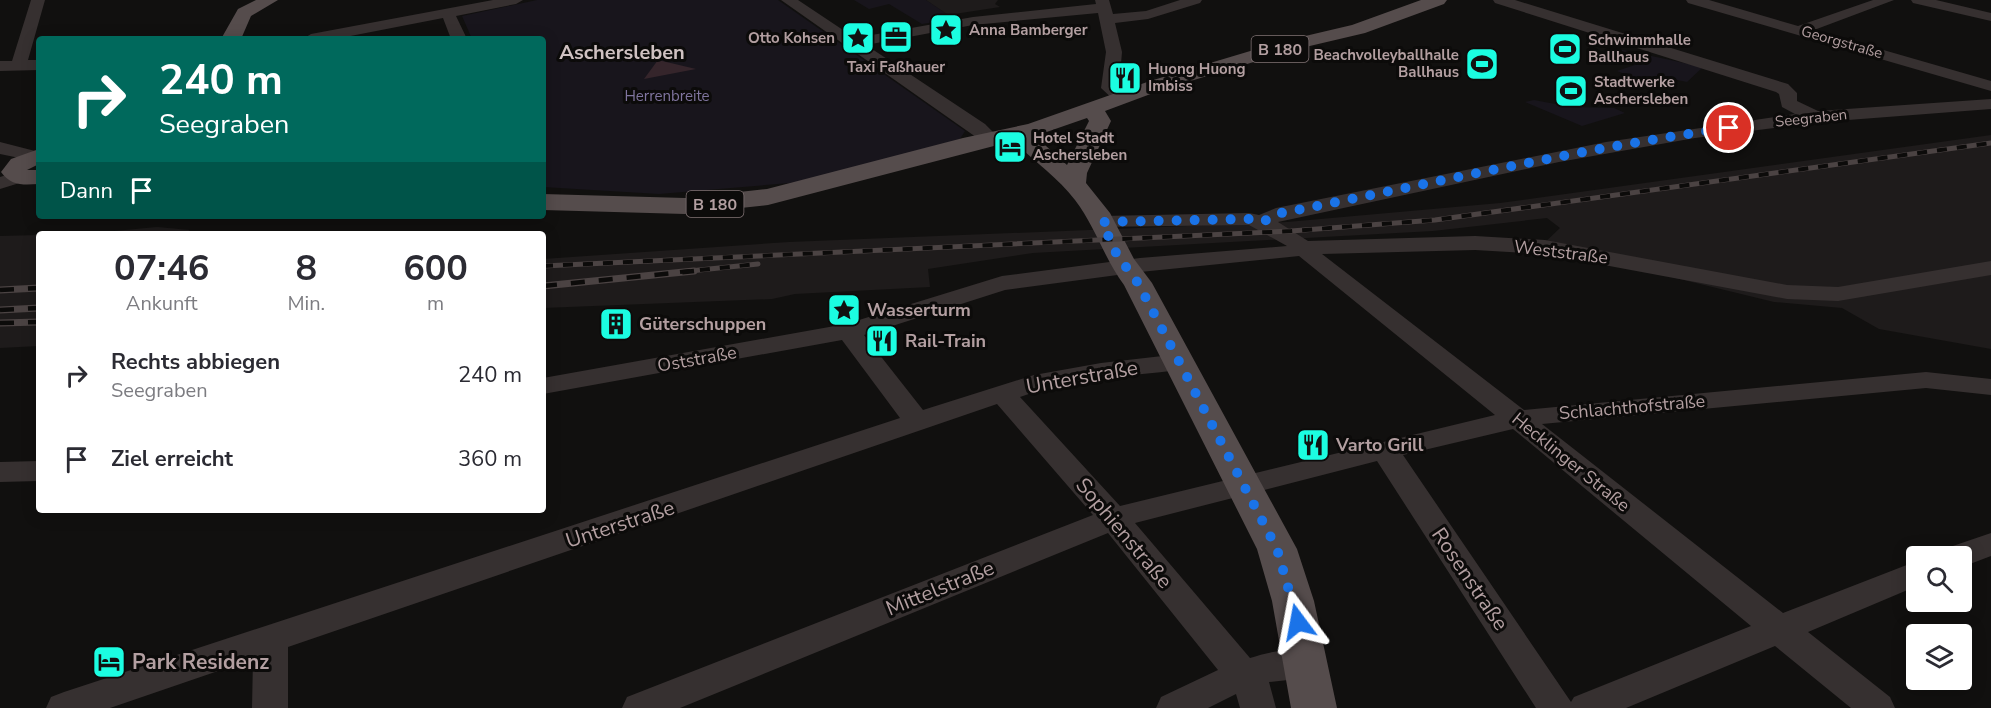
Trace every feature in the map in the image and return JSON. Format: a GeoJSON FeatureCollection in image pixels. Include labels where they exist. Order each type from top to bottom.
{"type":"FeatureCollection","features":[{"type":"Feature","properties":{"kind":"main road"},"geometry":{"type":"LineString","coordinates":[[232,36],[244,13],[269,0]]}},
{"type":"Feature","properties":{"kind":"main road","name":"B 180"},"geometry":{"type":"LineString","coordinates":[[546,202],[685,206],[752,200],[990,138],[1019,134],[1122,98],[1292,45],[1358,29],[1438,0]]}},
{"type":"Feature","properties":{"kind":"main road"},"geometry":{"type":"LineString","coordinates":[[1074,183],[1075,173],[1100,121],[1097,115],[1088,110]]}},
{"type":"Feature","properties":{"kind":"main road"},"geometry":{"type":"LineString","coordinates":[[1019,134],[1074,183],[1102,222],[1117,255],[1138,283],[1277,549],[1286,575],[1314,708]]}},
{"type":"Feature","properties":{"kind":"main road"},"geometry":{"type":"LineString","coordinates":[[1048,160],[1064,164],[1083,159]]}},
{"type":"Feature","properties":{"kind":"street"},"geometry":{"type":"LineString","coordinates":[[18,66],[38,0]]}},
{"type":"Feature","properties":{"kind":"street"},"geometry":{"type":"LineString","coordinates":[[327,36],[516,0]]}},
{"type":"Feature","properties":{"kind":"street"},"geometry":{"type":"LineString","coordinates":[[788,0],[979,128],[990,138]]}},
{"type":"Feature","properties":{"kind":"street"},"geometry":{"type":"LineString","coordinates":[[851,43],[1015,9],[1104,9],[1148,15],[1195,0]]}},
{"type":"Feature","properties":{"kind":"street"},"geometry":{"type":"LineString","coordinates":[[1500,0],[1782,88],[1788,93],[1788,103],[1815,117]]}},
{"type":"Feature","properties":{"kind":"street","name":"Georgstraße"},"geometry":{"type":"LineString","coordinates":[[1693,0],[1991,86]]}},
{"type":"Feature","properties":{"kind":"street"},"geometry":{"type":"LineString","coordinates":[[1800,30],[1887,0]]}},
{"type":"Feature","properties":{"kind":"street"},"geometry":{"type":"LineString","coordinates":[[1918,0],[1991,18]]}},
{"type":"Feature","properties":{"kind":"street"},"geometry":{"type":"LineString","coordinates":[[1104,9],[1114,52],[1110,88],[1122,98]]}},
{"type":"Feature","properties":{"kind":"street"},"geometry":{"type":"LineString","coordinates":[[448,14],[458,36]]}},
{"type":"Feature","properties":{"kind":"street"},"geometry":{"type":"LineString","coordinates":[[0,66],[36,65]]}},
{"type":"Feature","properties":{"kind":"street","name":"Seegraben"},"geometry":{"type":"LineString","coordinates":[[1102,222],[1249,219],[1263,222],[1276,214],[1615,146],[1815,117],[1991,104]]}},
{"type":"Feature","properties":{"kind":"street"},"geometry":{"type":"LineString","coordinates":[[0,148],[27,170]]}},
{"type":"Feature","properties":{"kind":"street","name":"Hecklinger Straße"},"geometry":{"type":"LineString","coordinates":[[1263,222],[1305,248],[1314,259],[1877,708]]}},
{"type":"Feature","properties":{"kind":"street","name":"Weststraße"},"geometry":{"type":"LineString","coordinates":[[1127,268],[1288,253],[1305,248],[1475,243],[1545,246],[1787,292],[1838,294],[1991,268]]}},
{"type":"Feature","properties":{"kind":"street","name":"Oststraße"},"geometry":{"type":"LineString","coordinates":[[546,385],[850,331],[1002,283],[1127,268]]}},
{"type":"Feature","properties":{"kind":"street"},"geometry":{"type":"LineString","coordinates":[[850,331],[856,344],[918,422]]}},
{"type":"Feature","properties":{"kind":"street","name":"Unterstraße"},"geometry":{"type":"LineString","coordinates":[[64,708],[1034,383],[1101,371],[1180,362]]}},
{"type":"Feature","properties":{"kind":"street","name":"Schlachthofstraße"},"geometry":{"type":"LineString","coordinates":[[1244,485],[1516,418],[1926,380],[1991,387]]}},
{"type":"Feature","properties":{"kind":"street","name":"Sophienstraße"},"geometry":{"type":"LineString","coordinates":[[1002,393],[1114,519],[1253,687],[1258,708]]}},
{"type":"Feature","properties":{"kind":"street","name":"Rosenstraße"},"geometry":{"type":"LineString","coordinates":[[1384,450],[1556,708]]}},
{"type":"Feature","properties":{"kind":"street"},"geometry":{"type":"LineString","coordinates":[[0,472],[36,471]]}},
{"type":"Feature","properties":{"kind":"street","name":"Mittelstraße"},"geometry":{"type":"LineString","coordinates":[[640,708],[1114,519],[1145,508],[1244,485]]}},
{"type":"Feature","properties":{"kind":"street"},"geometry":{"type":"LineString","coordinates":[[1972,551],[1991,544]]}},
{"type":"Feature","properties":{"kind":"street"},"geometry":{"type":"LineString","coordinates":[[1587,708],[1906,577]]}},
{"type":"Feature","properties":{"kind":"street"},"geometry":{"type":"LineString","coordinates":[[270,708],[271,639]]}},
{"type":"Feature","properties":{"kind":"street"},"geometry":{"type":"LineString","coordinates":[[1174,708],[1242,674],[1287,664],[1306,664]]}},
{"type":"Feature","properties":{"kind":"shaded area"},"geometry":{"type":"Polygon","coordinates":[[[926,0],[998,0],[995,4],[1000,7],[948,15],[926,0]]]}},
{"type":"Feature","properties":{"kind":"shaded area"},"geometry":{"type":"Polygon","coordinates":[[[658,60],[696,69],[644,79],[658,60]]]}},
{"type":"Feature","properties":{"kind":"shaded area"},"geometry":{"type":"Polygon","coordinates":[[[1991,135],[1991,349],[1879,329],[1842,308],[1774,302],[1659,274],[1538,249],[1560,228],[1547,218],[1433,231],[1033,253],[928,269],[930,287],[795,294],[772,299],[546,308],[546,259],[789,242],[1287,222],[1500,203],[1991,135]]]}},
{"type":"Feature","properties":{"kind":"shaded area"},"geometry":{"type":"Polygon","coordinates":[[[157,227],[190,230],[189,231],[114,231],[157,227]]]}},
{"type":"Feature","properties":{"kind":"shaded area"},"geometry":{"type":"Polygon","coordinates":[[[36,235],[36,346],[0,348],[0,236],[36,235]]]}},
{"type":"Feature","properties":{"kind":"green space","name":"Herrenbreite"},"geometry":{"type":"Polygon","coordinates":[[[537,0],[778,0],[965,131],[960,139],[802,182],[659,194],[546,187],[546,36],[471,36],[462,16],[537,0]]]}},
{"type":"Feature","properties":{"kind":"green space"},"geometry":{"type":"Polygon","coordinates":[[[854,0],[926,0],[954,19],[922,24],[889,4],[869,9],[854,0]]]}},
{"type":"Feature","properties":{"kind":"green space"},"geometry":{"type":"Polygon","coordinates":[[[1614,48],[1703,67],[1687,82],[1663,77],[1645,82],[1617,71],[1635,65],[1600,52],[1614,48]]]}},
{"type":"Feature","properties":{"kind":"green space"},"geometry":{"type":"Polygon","coordinates":[[[1534,100],[1571,107],[1614,108],[1625,113],[1582,126],[1525,102],[1534,100]]]}},
{"type":"Feature","properties":{"kind":"railway"},"geometry":{"type":"LineString","coordinates":[[546,266],[1291,231],[1435,220],[1991,143]]}},
{"type":"Feature","properties":{"kind":"railway"},"geometry":{"type":"LineString","coordinates":[[680,272],[758,264]]}},
{"type":"Feature","properties":{"kind":"railway"},"geometry":{"type":"LineString","coordinates":[[546,286],[694,271]]}},
{"type":"Feature","properties":{"kind":"railway"},"geometry":{"type":"LineString","coordinates":[[0,290],[36,288]]}},
{"type":"Feature","properties":{"kind":"railway"},"geometry":{"type":"LineString","coordinates":[[0,310],[36,308]]}},
{"type":"Feature","properties":{"kind":"railway"},"geometry":{"type":"LineString","coordinates":[[0,323],[36,322]]}},
{"type":"Feature","properties":{"kind":"place","name":"Anna Bamberger"},"geometry":{"type":"Point","coordinates":[946,30]}},
{"type":"Feature","properties":{"kind":"place","name":"Taxi Faßhauer"},"geometry":{"type":"Point","coordinates":[896,37]}},
{"type":"Feature","properties":{"kind":"place","name":"Otto Kohsen"},"geometry":{"type":"Point","coordinates":[858,38]}},
{"type":"Feature","properties":{"kind":"place","name":"Schwimmhalle Ballhaus"},"geometry":{"type":"Point","coordinates":[1565,49]}},
{"type":"Feature","properties":{"kind":"place","name":"Beachvolleyballhalle Ballhaus"},"geometry":{"type":"Point","coordinates":[1482,64]}},
{"type":"Feature","properties":{"kind":"place","name":"Huong Huong Imbiss"},"geometry":{"type":"Point","coordinates":[1125,78]}},
{"type":"Feature","properties":{"kind":"place","name":"Stadtwerke Aschersleben"},"geometry":{"type":"Point","coordinates":[1571,91]}},
{"type":"Feature","properties":{"kind":"place","name":"Hotel Stadt Aschersleben"},"geometry":{"type":"Point","coordinates":[1010,147]}},
{"type":"Feature","properties":{"kind":"place","name":"Wasserturm"},"geometry":{"type":"Point","coordinates":[844,310]}},
{"type":"Feature","properties":{"kind":"place","name":"Güterschuppen"},"geometry":{"type":"Point","coordinates":[616,324]}},
{"type":"Feature","properties":{"kind":"place","name":"Rail-Train"},"geometry":{"type":"Point","coordinates":[882,341]}},
{"type":"Feature","properties":{"kind":"place","name":"Varto Grill"},"geometry":{"type":"Point","coordinates":[1313,445]}},
{"type":"Feature","properties":{"kind":"place","name":"Park Residenz"},"geometry":{"type":"Point","coordinates":[109,662]}},
{"type":"Feature","properties":{"kind":"district","name":"Aschersleben"},"geometry":{"type":"Point","coordinates":[622,52]}},
{"type":"Feature","properties":{"kind":"route"},"geometry":{"type":"LineString","coordinates":[[1298,622],[1277,549],[1138,283],[1117,255],[1102,222],[1199,222],[1249,219],[1263,222],[1276,214],[1381,192],[1615,146],[1729,128]]}}]}
